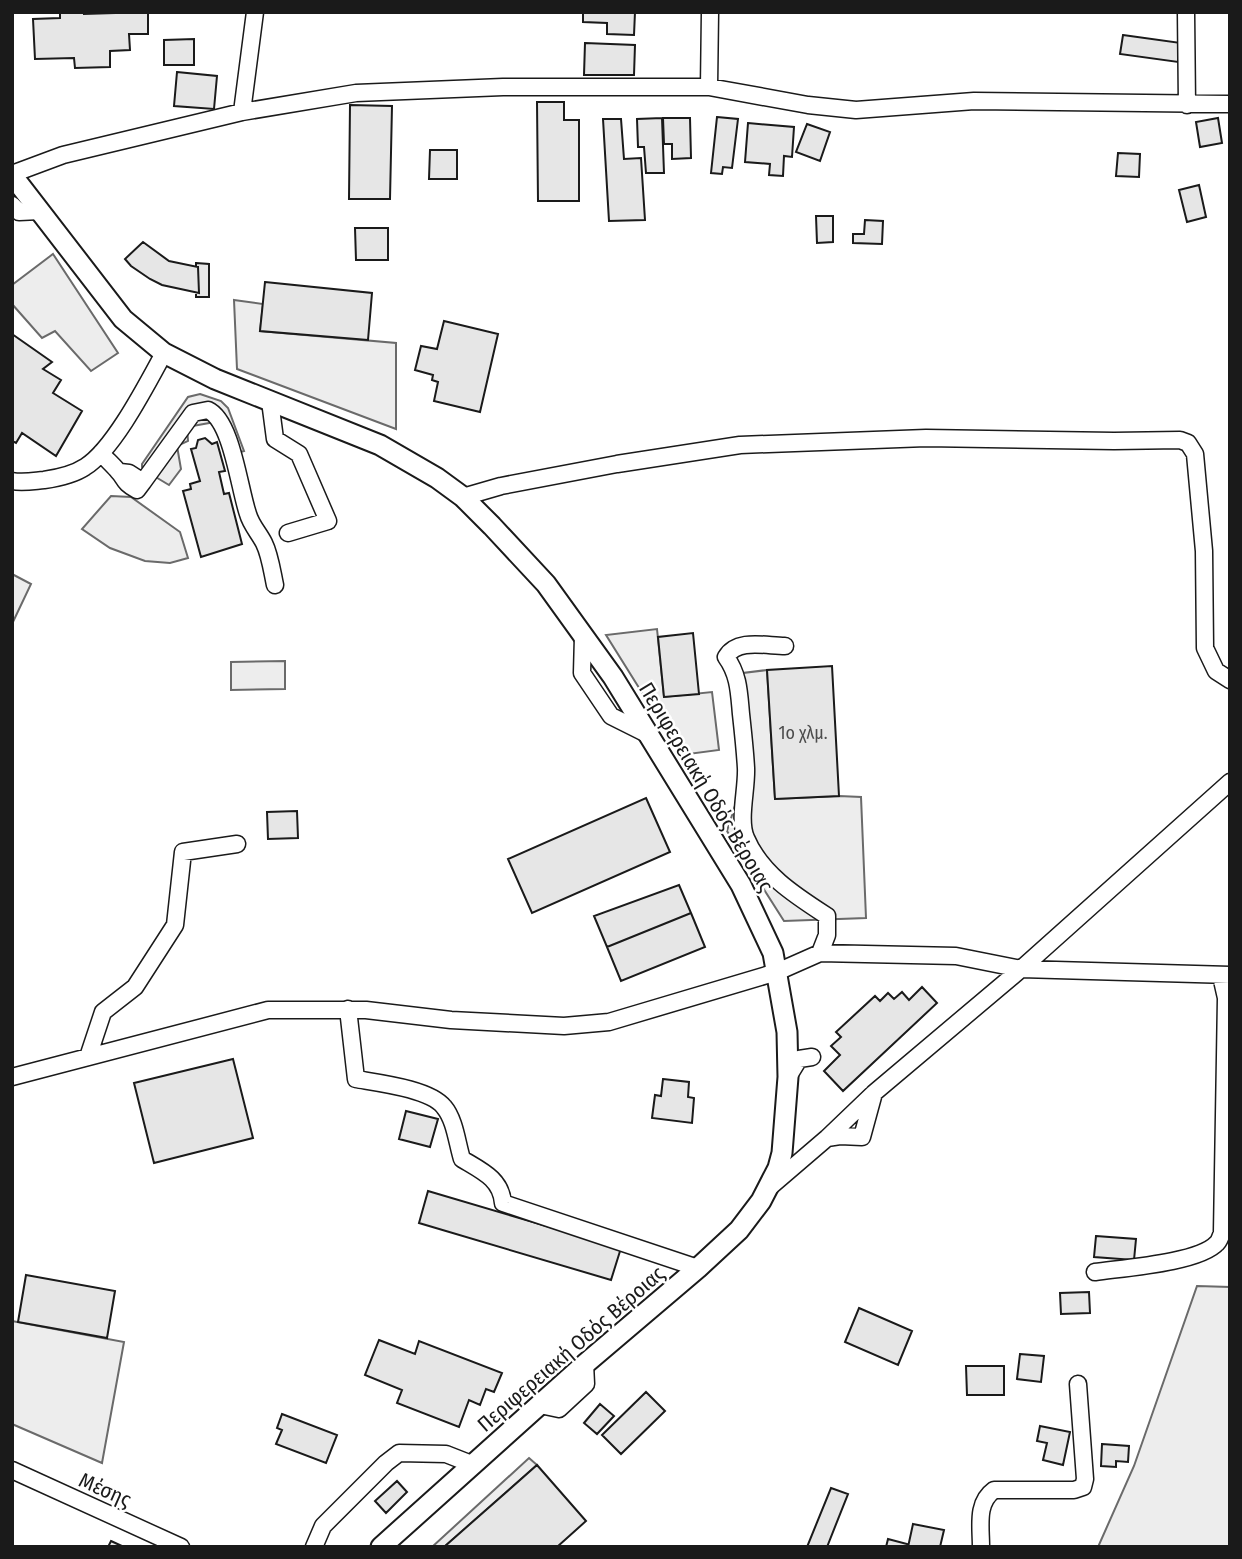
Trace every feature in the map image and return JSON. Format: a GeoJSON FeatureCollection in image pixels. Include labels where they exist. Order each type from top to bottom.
{"type":"FeatureCollection","features":[{"type":"Feature","properties":{"kind":"main road","name":"Περιφερειακή Οδός Βέροιας"},"geometry":{"type":"LineString","coordinates":[[12,175],[123,319],[164,353],[197,371],[380,445],[463,496],[545,584],[613,677],[741,885],[773,953],[787,1032],[788,1077],[782,1153],[769,1188],[739,1230],[698,1268],[585,1364],[381,1547]]}},
{"type":"Feature","properties":{"kind":"street"},"geometry":{"type":"LineString","coordinates":[[242,112],[256,12]]}},
{"type":"Feature","properties":{"kind":"street"},"geometry":{"type":"LineString","coordinates":[[709,87],[710,12]]}},
{"type":"Feature","properties":{"kind":"street"},"geometry":{"type":"LineString","coordinates":[[1186,12],[1187,105]]}},
{"type":"Feature","properties":{"kind":"street"},"geometry":{"type":"LineString","coordinates":[[12,175],[63,155],[242,112],[368,92],[503,87],[709,87],[808,105],[856,110],[974,101],[1230,104]]}},
{"type":"Feature","properties":{"kind":"street"},"geometry":{"type":"LineString","coordinates":[[12,205],[19,212],[40,211]]}},
{"type":"Feature","properties":{"kind":"street"},"geometry":{"type":"LineString","coordinates":[[12,481],[21,483],[62,477],[85,467],[101,453],[124,420],[164,353]]}},
{"type":"Feature","properties":{"kind":"street"},"geometry":{"type":"LineString","coordinates":[[270,401],[275,439],[299,454],[328,522],[288,533]]}},
{"type":"Feature","properties":{"kind":"street"},"geometry":{"type":"LineString","coordinates":[[101,453],[120,472],[122,479],[137,490],[193,413],[208,410],[218,416],[230,445],[248,517],[265,545],[275,585]]}},
{"type":"Feature","properties":{"kind":"street"},"geometry":{"type":"LineString","coordinates":[[463,496],[500,486],[617,464],[740,445],[926,438],[1180,440],[1188,443],[1195,454],[1203,551],[1205,648],[1216,671],[1230,680]]}},
{"type":"Feature","properties":{"kind":"street"},"geometry":{"type":"LineString","coordinates":[[785,646],[742,645],[730,650],[726,657],[734,668],[739,685],[746,768],[742,821],[746,838],[764,865],[787,890],[827,916],[827,935],[820,953]]}},
{"type":"Feature","properties":{"kind":"street"},"geometry":{"type":"LineString","coordinates":[[769,1188],[874,1093],[1021,969],[1230,782]]}},
{"type":"Feature","properties":{"kind":"street"},"geometry":{"type":"LineString","coordinates":[[88,1057],[103,1012],[135,987],[175,925],[183,852],[237,844]]}},
{"type":"Feature","properties":{"kind":"street"},"geometry":{"type":"LineString","coordinates":[[12,1077],[268,1010],[366,1010],[451,1020],[564,1026],[609,1022],[777,972],[820,953],[956,956],[1021,969],[1225,976],[1222,1233],[1218,1243],[1204,1252],[1173,1261],[1095,1272]]}},
{"type":"Feature","properties":{"kind":"street"},"geometry":{"type":"LineString","coordinates":[[348,1010],[356,1079],[430,1096],[444,1107],[452,1122],[462,1159],[494,1179],[502,1192],[503,1203],[698,1268]]}},
{"type":"Feature","properties":{"kind":"street"},"geometry":{"type":"LineString","coordinates":[[788,1077],[799,1059],[812,1056]]}},
{"type":"Feature","properties":{"kind":"street"},"geometry":{"type":"LineString","coordinates":[[827,1138],[862,1137],[874,1093]]}},
{"type":"Feature","properties":{"kind":"street"},"geometry":{"type":"LineString","coordinates":[[981,1547],[981,1512],[985,1497],[994,1490],[1074,1490],[1083,1487],[1085,1479],[1077,1384]]}},
{"type":"Feature","properties":{"kind":"street"},"geometry":{"type":"LineString","coordinates":[[314,1547],[323,1526],[386,1462],[399,1454],[446,1454],[474,1465]]}},
{"type":"Feature","properties":{"kind":"street","name":"Μέσης"},"geometry":{"type":"LineString","coordinates":[[12,1470],[173,1545]]}},
{"type":"Feature","properties":{"kind":"shaded area"},"geometry":{"type":"Polygon","coordinates":[[[53,254],[118,353],[91,371],[55,331],[42,338],[12,304],[12,285],[53,254]]]}},
{"type":"Feature","properties":{"kind":"shaded area"},"geometry":{"type":"Polygon","coordinates":[[[234,300],[263,304],[260,331],[396,343],[396,429],[237,369],[234,300]]]}},
{"type":"Feature","properties":{"kind":"shaded area"},"geometry":{"type":"Polygon","coordinates":[[[200,394],[221,401],[228,408],[244,451],[225,456],[215,422],[187,427],[188,441],[177,446],[181,469],[169,485],[149,473],[142,464],[188,397],[200,394]]]}},
{"type":"Feature","properties":{"kind":"shaded area"},"geometry":{"type":"Polygon","coordinates":[[[111,496],[131,497],[180,532],[188,558],[170,563],[145,561],[110,548],[82,529],[111,496]]]}},
{"type":"Feature","properties":{"kind":"shaded area"},"geometry":{"type":"Polygon","coordinates":[[[12,574],[31,584],[12,624],[12,574]]]}},
{"type":"Feature","properties":{"kind":"shaded area"},"geometry":{"type":"Polygon","coordinates":[[[657,629],[664,697],[712,692],[719,750],[681,755],[606,635],[657,629]]]}},
{"type":"Feature","properties":{"kind":"shaded area"},"geometry":{"type":"Polygon","coordinates":[[[285,661],[285,689],[231,690],[231,662],[285,661]]]}},
{"type":"Feature","properties":{"kind":"shaded area"},"geometry":{"type":"Polygon","coordinates":[[[767,670],[775,799],[861,797],[866,918],[784,921],[727,831],[739,793],[735,674],[767,670]]]}},
{"type":"Feature","properties":{"kind":"shaded area"},"geometry":{"type":"Polygon","coordinates":[[[1197,1286],[1230,1287],[1230,1547],[1098,1547],[1134,1466],[1197,1286]]]}},
{"type":"Feature","properties":{"kind":"shaded area"},"geometry":{"type":"Polygon","coordinates":[[[12,1321],[124,1342],[102,1463],[12,1424],[12,1321]]]}},
{"type":"Feature","properties":{"kind":"shaded area"},"geometry":{"type":"Polygon","coordinates":[[[529,1458],[537,1465],[444,1547],[432,1547],[529,1458]]]}},
{"type":"Feature","properties":{"kind":"building"},"geometry":{"type":"Polygon","coordinates":[[[60,12],[148,12],[148,34],[129,34],[130,50],[110,51],[110,67],[75,68],[74,58],[35,59],[33,19],[60,18],[60,12]]]}},
{"type":"Feature","properties":{"kind":"building"},"geometry":{"type":"Polygon","coordinates":[[[583,12],[635,12],[634,35],[607,34],[607,23],[583,22],[583,12]]]}},
{"type":"Feature","properties":{"kind":"building"},"geometry":{"type":"Polygon","coordinates":[[[1123,35],[1181,43],[1178,62],[1120,54],[1123,35]]]}},
{"type":"Feature","properties":{"kind":"building"},"geometry":{"type":"Polygon","coordinates":[[[194,39],[194,65],[164,65],[164,40],[194,39]]]}},
{"type":"Feature","properties":{"kind":"building"},"geometry":{"type":"Polygon","coordinates":[[[585,43],[635,45],[634,75],[584,75],[585,43]]]}},
{"type":"Feature","properties":{"kind":"building"},"geometry":{"type":"Polygon","coordinates":[[[177,72],[217,76],[214,109],[174,106],[177,72]]]}},
{"type":"Feature","properties":{"kind":"building"},"geometry":{"type":"Polygon","coordinates":[[[537,102],[564,102],[564,120],[579,120],[579,201],[538,201],[537,102]]]}},
{"type":"Feature","properties":{"kind":"building"},"geometry":{"type":"Polygon","coordinates":[[[350,105],[392,106],[390,199],[349,199],[350,105]]]}},
{"type":"Feature","properties":{"kind":"building"},"geometry":{"type":"Polygon","coordinates":[[[717,117],[738,119],[732,168],[723,167],[722,174],[711,173],[717,117]]]}},
{"type":"Feature","properties":{"kind":"building"},"geometry":{"type":"Polygon","coordinates":[[[662,118],[664,173],[646,173],[644,147],[638,147],[637,119],[662,118]]]}},
{"type":"Feature","properties":{"kind":"building"},"geometry":{"type":"Polygon","coordinates":[[[663,118],[690,118],[691,158],[672,159],[672,144],[664,144],[663,118]]]}},
{"type":"Feature","properties":{"kind":"building"},"geometry":{"type":"Polygon","coordinates":[[[1218,118],[1222,143],[1200,147],[1196,122],[1218,118]]]}},
{"type":"Feature","properties":{"kind":"building"},"geometry":{"type":"Polygon","coordinates":[[[603,119],[621,119],[624,159],[641,158],[645,220],[609,221],[603,119]]]}},
{"type":"Feature","properties":{"kind":"building"},"geometry":{"type":"Polygon","coordinates":[[[748,123],[794,127],[792,157],[784,156],[783,176],[769,175],[770,164],[745,162],[748,123]]]}},
{"type":"Feature","properties":{"kind":"building"},"geometry":{"type":"Polygon","coordinates":[[[807,124],[830,132],[820,161],[796,152],[807,124]]]}},
{"type":"Feature","properties":{"kind":"building"},"geometry":{"type":"Polygon","coordinates":[[[430,150],[457,150],[457,179],[429,179],[430,150]]]}},
{"type":"Feature","properties":{"kind":"building"},"geometry":{"type":"Polygon","coordinates":[[[1118,153],[1140,154],[1139,177],[1116,176],[1118,153]]]}},
{"type":"Feature","properties":{"kind":"building"},"geometry":{"type":"Polygon","coordinates":[[[1199,185],[1206,217],[1187,222],[1179,190],[1199,185]]]}},
{"type":"Feature","properties":{"kind":"building"},"geometry":{"type":"Polygon","coordinates":[[[816,216],[833,216],[833,242],[817,243],[816,216]]]}},
{"type":"Feature","properties":{"kind":"building"},"geometry":{"type":"Polygon","coordinates":[[[865,220],[883,221],[882,244],[853,243],[853,234],[864,234],[865,220]]]}},
{"type":"Feature","properties":{"kind":"building"},"geometry":{"type":"Polygon","coordinates":[[[355,228],[388,228],[388,260],[356,260],[355,228]]]}},
{"type":"Feature","properties":{"kind":"building"},"geometry":{"type":"Polygon","coordinates":[[[143,242],[169,261],[198,267],[199,293],[162,285],[131,266],[125,259],[143,242]]]}},
{"type":"Feature","properties":{"kind":"building"},"geometry":{"type":"Polygon","coordinates":[[[196,263],[209,264],[209,297],[196,297],[196,293],[199,293],[196,263]]]}},
{"type":"Feature","properties":{"kind":"building"},"geometry":{"type":"Polygon","coordinates":[[[265,282],[372,293],[368,340],[260,331],[265,282]]]}},
{"type":"Feature","properties":{"kind":"building"},"geometry":{"type":"Polygon","coordinates":[[[444,321],[498,334],[480,412],[434,401],[438,382],[432,380],[433,375],[415,370],[421,346],[437,349],[444,321]]]}},
{"type":"Feature","properties":{"kind":"building"},"geometry":{"type":"Polygon","coordinates":[[[12,334],[52,362],[43,369],[61,380],[53,393],[82,411],[56,456],[22,433],[16,443],[12,441],[12,334]]]}},
{"type":"Feature","properties":{"kind":"building"},"geometry":{"type":"Polygon","coordinates":[[[205,438],[212,444],[217,442],[225,471],[219,472],[224,494],[229,493],[242,544],[201,557],[183,491],[191,489],[190,484],[200,481],[191,449],[196,448],[198,440],[205,438]]]}},
{"type":"Feature","properties":{"kind":"building"},"geometry":{"type":"Polygon","coordinates":[[[693,633],[699,694],[664,697],[658,637],[693,633]]]}},
{"type":"Feature","properties":{"kind":"building"},"geometry":{"type":"Polygon","coordinates":[[[832,666],[839,796],[775,799],[767,670],[832,666]]]}},
{"type":"Feature","properties":{"kind":"building"},"geometry":{"type":"Polygon","coordinates":[[[646,798],[670,852],[532,913],[508,859],[646,798]]]}},
{"type":"Feature","properties":{"kind":"building"},"geometry":{"type":"Polygon","coordinates":[[[297,811],[298,838],[268,839],[267,812],[297,811]]]}},
{"type":"Feature","properties":{"kind":"building"},"geometry":{"type":"Polygon","coordinates":[[[679,885],[691,913],[607,947],[594,916],[679,885]]]}},
{"type":"Feature","properties":{"kind":"building"},"geometry":{"type":"Polygon","coordinates":[[[691,913],[705,947],[621,981],[607,947],[691,913]]]}},
{"type":"Feature","properties":{"kind":"building"},"geometry":{"type":"Polygon","coordinates":[[[922,987],[937,1003],[843,1091],[824,1071],[840,1055],[831,1046],[841,1037],[836,1032],[875,996],[880,1001],[888,993],[894,999],[902,992],[909,1000],[922,987]]]}},
{"type":"Feature","properties":{"kind":"building"},"geometry":{"type":"Polygon","coordinates":[[[233,1059],[253,1138],[154,1163],[134,1083],[233,1059]]]}},
{"type":"Feature","properties":{"kind":"building"},"geometry":{"type":"Polygon","coordinates":[[[663,1079],[689,1082],[688,1097],[694,1098],[692,1123],[652,1118],[655,1095],[661,1096],[663,1079]]]}},
{"type":"Feature","properties":{"kind":"building"},"geometry":{"type":"Polygon","coordinates":[[[406,1111],[438,1119],[430,1147],[399,1139],[406,1111]]]}},
{"type":"Feature","properties":{"kind":"building"},"geometry":{"type":"Polygon","coordinates":[[[428,1191],[621,1248],[611,1280],[419,1223],[428,1191]]]}},
{"type":"Feature","properties":{"kind":"building"},"geometry":{"type":"Polygon","coordinates":[[[1096,1236],[1136,1239],[1134,1260],[1094,1257],[1096,1236]]]}},
{"type":"Feature","properties":{"kind":"building"},"geometry":{"type":"Polygon","coordinates":[[[26,1275],[115,1291],[107,1338],[18,1322],[26,1275]]]}},
{"type":"Feature","properties":{"kind":"building"},"geometry":{"type":"Polygon","coordinates":[[[1089,1292],[1090,1313],[1061,1314],[1060,1293],[1089,1292]]]}},
{"type":"Feature","properties":{"kind":"building"},"geometry":{"type":"Polygon","coordinates":[[[859,1308],[912,1331],[898,1365],[845,1342],[859,1308]]]}},
{"type":"Feature","properties":{"kind":"building"},"geometry":{"type":"Polygon","coordinates":[[[379,1340],[415,1354],[419,1341],[502,1373],[494,1392],[486,1389],[480,1405],[469,1400],[459,1427],[397,1403],[402,1390],[365,1375],[379,1340]]]}},
{"type":"Feature","properties":{"kind":"building"},"geometry":{"type":"Polygon","coordinates":[[[1020,1354],[1044,1356],[1041,1382],[1017,1379],[1020,1354]]]}},
{"type":"Feature","properties":{"kind":"building"},"geometry":{"type":"Polygon","coordinates":[[[966,1366],[1004,1366],[1004,1395],[967,1395],[966,1366]]]}},
{"type":"Feature","properties":{"kind":"building"},"geometry":{"type":"Polygon","coordinates":[[[646,1392],[665,1411],[621,1454],[602,1435],[646,1392]]]}},
{"type":"Feature","properties":{"kind":"building"},"geometry":{"type":"Polygon","coordinates":[[[600,1404],[614,1416],[597,1434],[584,1423],[600,1404]]]}},
{"type":"Feature","properties":{"kind":"building"},"geometry":{"type":"Polygon","coordinates":[[[282,1414],[337,1435],[326,1463],[276,1444],[282,1430],[277,1428],[282,1414]]]}},
{"type":"Feature","properties":{"kind":"building"},"geometry":{"type":"Polygon","coordinates":[[[1040,1426],[1070,1432],[1063,1465],[1043,1460],[1047,1443],[1037,1441],[1040,1426]]]}},
{"type":"Feature","properties":{"kind":"building"},"geometry":{"type":"Polygon","coordinates":[[[1102,1444],[1129,1446],[1128,1462],[1116,1461],[1116,1467],[1101,1466],[1102,1444]]]}},
{"type":"Feature","properties":{"kind":"building"},"geometry":{"type":"Polygon","coordinates":[[[537,1465],[586,1521],[557,1547],[444,1547],[537,1465]]]}},
{"type":"Feature","properties":{"kind":"building"},"geometry":{"type":"Polygon","coordinates":[[[397,1481],[407,1492],[386,1513],[375,1501],[397,1481]]]}},
{"type":"Feature","properties":{"kind":"building"},"geometry":{"type":"Polygon","coordinates":[[[831,1488],[848,1494],[827,1547],[807,1547],[831,1488]]]}},
{"type":"Feature","properties":{"kind":"building"},"geometry":{"type":"Polygon","coordinates":[[[913,1524],[944,1530],[940,1547],[908,1547],[913,1524]]]}},
{"type":"Feature","properties":{"kind":"building"},"geometry":{"type":"Polygon","coordinates":[[[888,1539],[907,1544],[907,1547],[886,1547],[888,1539]]]}},
{"type":"Feature","properties":{"kind":"building"},"geometry":{"type":"Polygon","coordinates":[[[111,1541],[124,1547],[108,1547],[111,1541]]]}}]}
